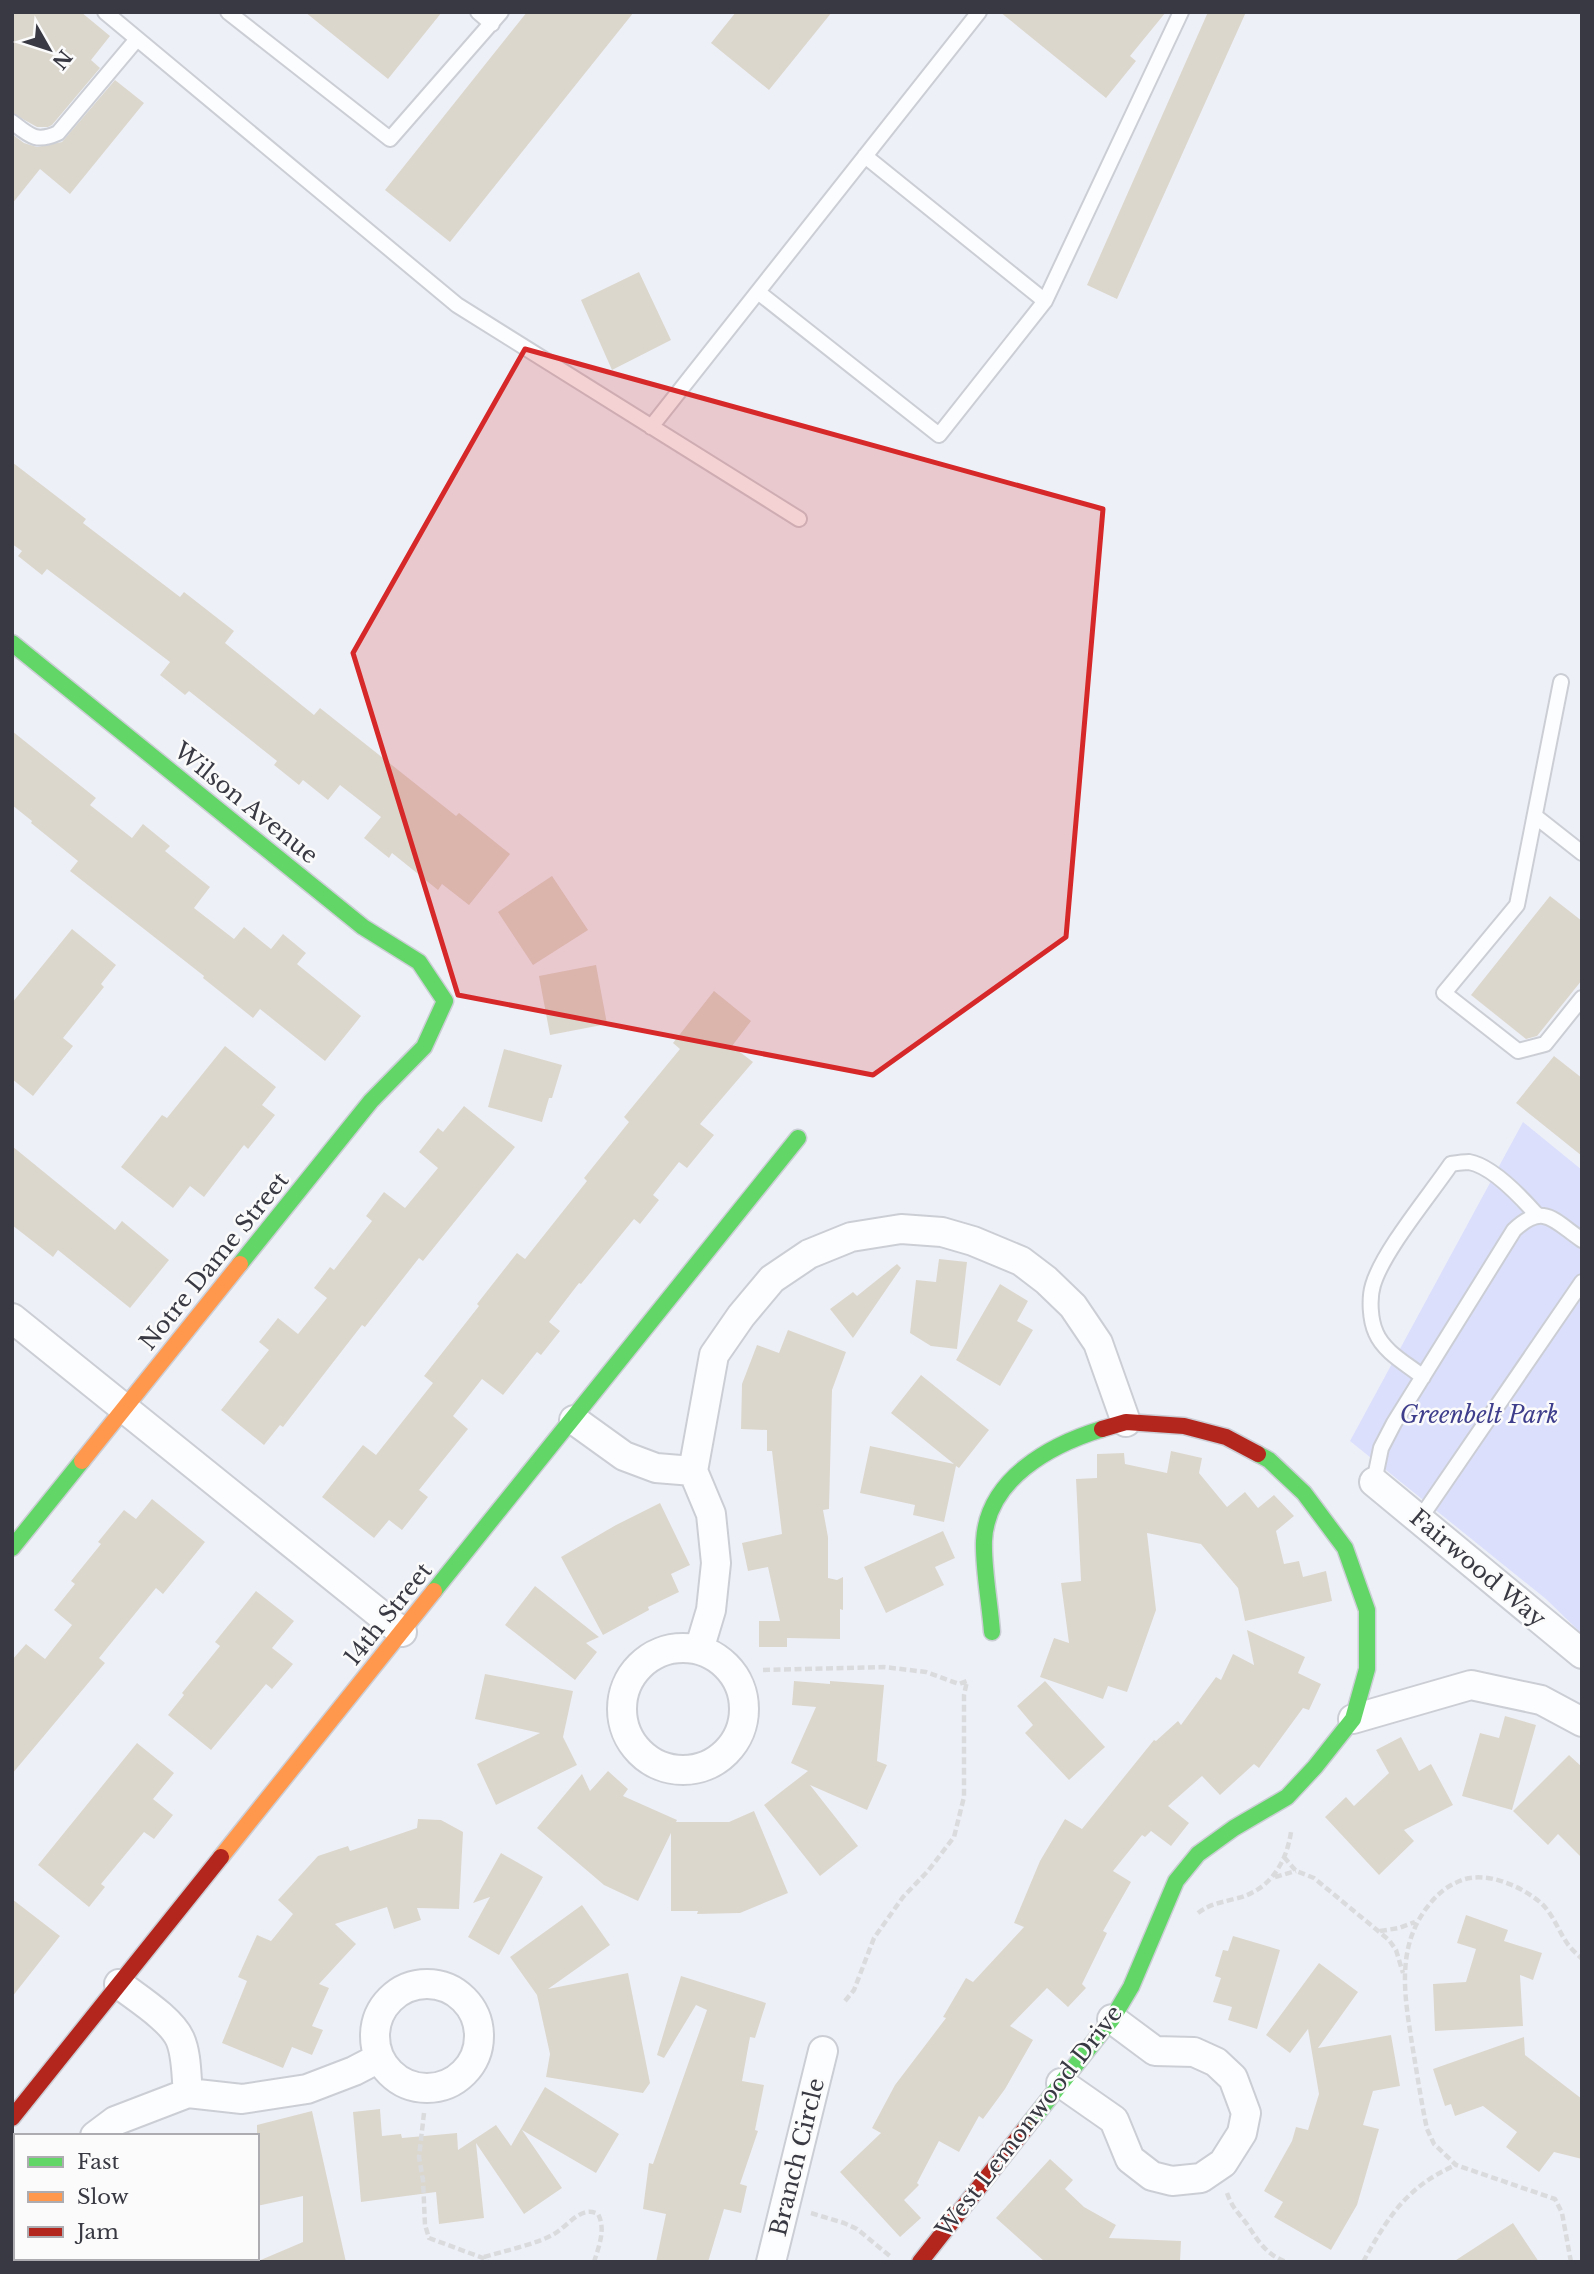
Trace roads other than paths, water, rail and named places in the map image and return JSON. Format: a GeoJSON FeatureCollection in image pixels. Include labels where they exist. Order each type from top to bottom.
{"type":"FeatureCollection","features":[{"type":"Feature","properties":{"kind":"street","name":"Wilson Avenue"},"geometry":{"type":"LineString","coordinates":[[12,643],[363,927],[419,962],[445,1001]]}},
{"type":"Feature","properties":{"kind":"street","name":"Notre Dame Street"},"geometry":{"type":"LineString","coordinates":[[12,1548],[371,1101],[424,1047],[445,1001]]}},
{"type":"Feature","properties":{"kind":"street","name":"14th Street"},"geometry":{"type":"LineString","coordinates":[[12,2118],[798,1138]]}},
{"type":"Feature","properties":{"kind":"street"},"geometry":{"type":"LineString","coordinates":[[699,1650],[711,1610],[716,1563],[711,1514],[693,1471],[713,1356],[741,1316],[772,1279],[809,1254],[850,1237],[901,1229],[942,1232],[973,1241],[1021,1261],[1046,1280],[1073,1306],[1098,1343],[1126,1422],[1055,1447],[1012,1478],[998,1497],[984,1540],[992,1632]]}},
{"type":"Feature","properties":{"kind":"street"},"geometry":{"type":"LineString","coordinates":[[12,1318],[402,1632]]}},
{"type":"Feature","properties":{"kind":"street"},"geometry":{"type":"LineString","coordinates":[[574,1420],[624,1457],[656,1468],[693,1471]]}},
{"type":"Feature","properties":{"kind":"street","name":"West Lemonwood Drive"},"geometry":{"type":"LineString","coordinates":[[920,2262],[1112,2019],[1131,1987],[1176,1881],[1198,1854],[1234,1828],[1287,1797],[1315,1767],[1353,1719],[1367,1670],[1367,1610],[1345,1548],[1304,1493],[1269,1460],[1226,1437],[1184,1426],[1126,1422]]}},
{"type":"Feature","properties":{"kind":"street","name":"Fairwood Way"},"geometry":{"type":"LineString","coordinates":[[1374,1482],[1582,1654]]}},
{"type":"Feature","properties":{"kind":"street"},"geometry":{"type":"LineString","coordinates":[[676,1648],[699,1650],[721,1661],[736,1679],[744,1702],[742,1726],[731,1747],[713,1763],[690,1770],[666,1768],[645,1758],[629,1740],[622,1717],[624,1693],[635,1672],[653,1656],[676,1648]]}},
{"type":"Feature","properties":{"kind":"street"},"geometry":{"type":"LineString","coordinates":[[1353,1719],[1471,1685],[1541,1700],[1582,1722]]}},
{"type":"Feature","properties":{"kind":"street"},"geometry":{"type":"LineString","coordinates":[[119,1984],[166,2022],[179,2037],[185,2057],[188,2093]]}},
{"type":"Feature","properties":{"kind":"street"},"geometry":{"type":"LineString","coordinates":[[1060,2083],[1114,2120],[1130,2159],[1152,2176],[1172,2181],[1201,2178],[1223,2163],[1242,2133],[1246,2113],[1233,2078],[1216,2062],[1194,2052],[1155,2051],[1112,2019]]}},
{"type":"Feature","properties":{"kind":"street","name":"Branch Circle"},"geometry":{"type":"LineString","coordinates":[[771,2262],[823,2052]]}},
{"type":"Feature","properties":{"kind":"street"},"geometry":{"type":"LineString","coordinates":[[97,2134],[115,2121],[188,2093],[242,2099],[307,2089],[379,2058]]}},
{"type":"Feature","properties":{"kind":"lane"},"geometry":{"type":"LineString","coordinates":[[105,12],[457,305],[799,519]]}},
{"type":"Feature","properties":{"kind":"lane"},"geometry":{"type":"LineString","coordinates":[[228,12],[390,139],[497,18],[478,12]]}},
{"type":"Feature","properties":{"kind":"lane"},"geometry":{"type":"LineString","coordinates":[[651,427],[979,12]]}},
{"type":"Feature","properties":{"kind":"lane"},"geometry":{"type":"LineString","coordinates":[[758,292],[939,435],[1045,301],[1181,12]]}},
{"type":"Feature","properties":{"kind":"lane"},"geometry":{"type":"LineString","coordinates":[[12,122],[34,138],[58,133],[137,39]]}},
{"type":"Feature","properties":{"kind":"lane"},"geometry":{"type":"LineString","coordinates":[[865,156],[1045,301]]}},
{"type":"Feature","properties":{"kind":"lane"},"geometry":{"type":"LineString","coordinates":[[1561,682],[1517,905],[1444,993],[1518,1051],[1545,1045],[1582,998]]}},
{"type":"Feature","properties":{"kind":"lane"},"geometry":{"type":"LineString","coordinates":[[1535,816],[1582,853]]}},
{"type":"Feature","properties":{"kind":"lane"},"geometry":{"type":"LineString","coordinates":[[1423,1377],[1388,1349],[1376,1333],[1371,1306],[1373,1285],[1391,1250],[1451,1164],[1466,1162],[1481,1166],[1520,1195],[1536,1214]]}},
{"type":"Feature","properties":{"kind":"lane"},"geometry":{"type":"LineString","coordinates":[[1374,1482],[1381,1448],[1514,1230],[1536,1214],[1547,1216],[1582,1240]]}},
{"type":"Feature","properties":{"kind":"lane"},"geometry":{"type":"LineString","coordinates":[[1419,1520],[1582,1282]]}},
{"type":"Feature","properties":{"kind":"park label","name":"Greenbelt Park"},"geometry":{"type":"Point","coordinates":[1479,1415]}}]}
